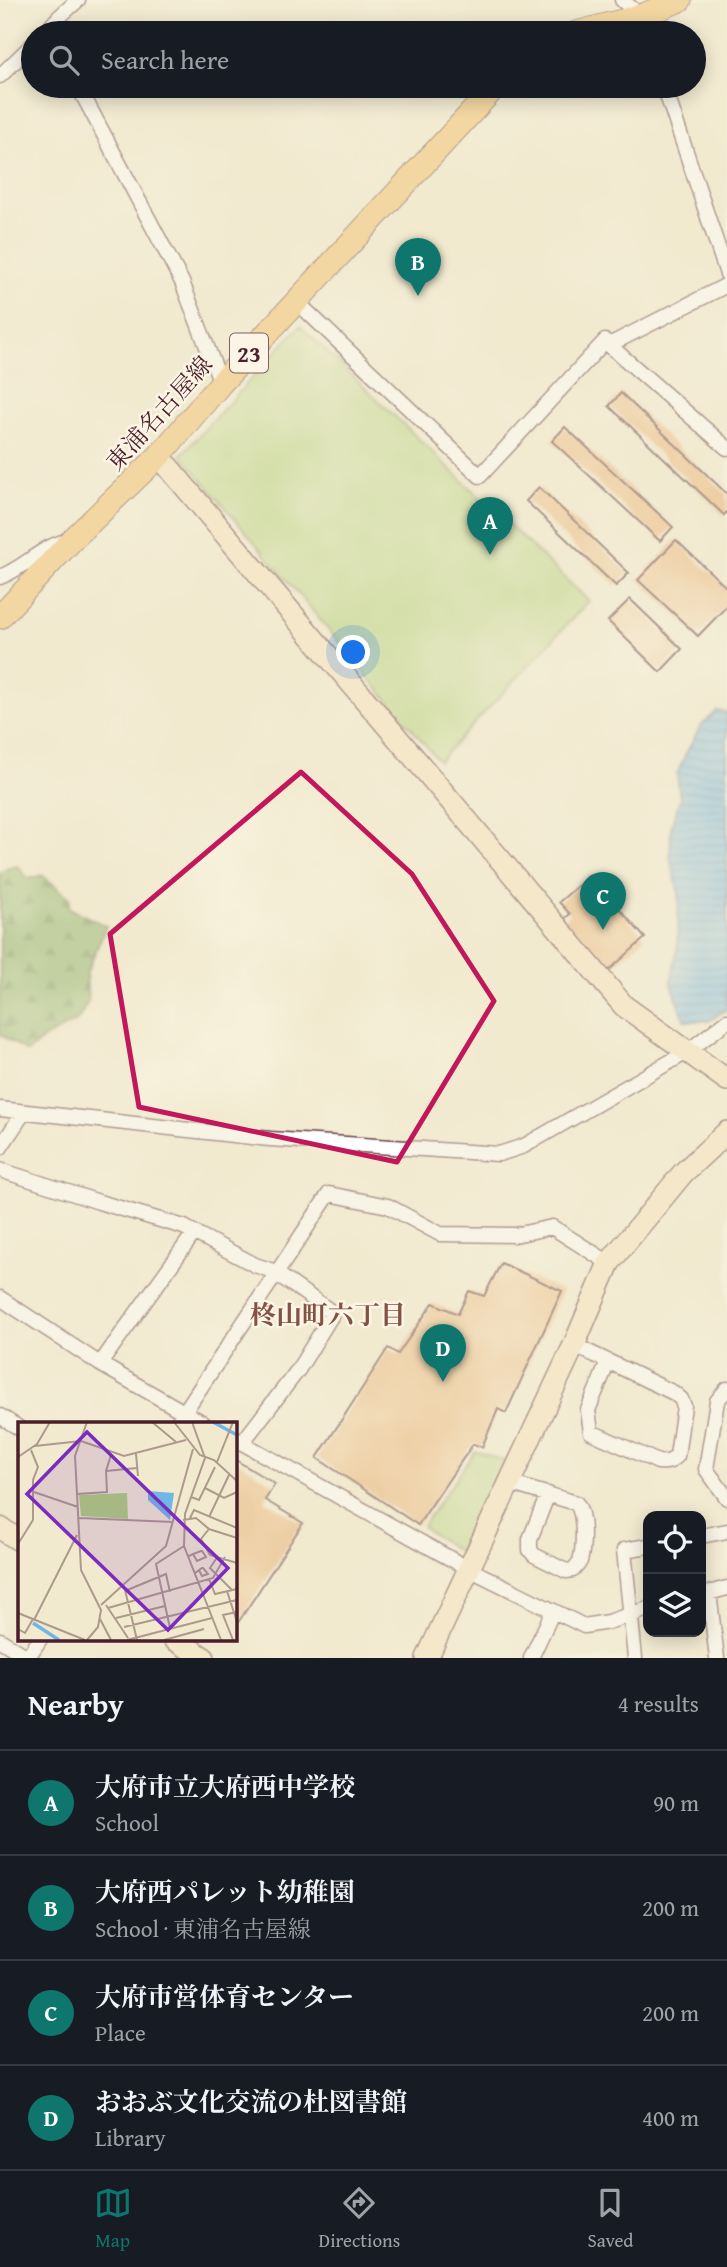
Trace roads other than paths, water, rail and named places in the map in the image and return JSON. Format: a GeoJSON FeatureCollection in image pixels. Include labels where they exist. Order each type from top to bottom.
{"type":"FeatureCollection","features":[{"type":"Feature","properties":{"kind":"main road"},"geometry":{"type":"LineString","coordinates":[[649,21],[680,0]]}},
{"type":"Feature","properties":{"kind":"main road","name":"東浦名古屋線"},"geometry":{"type":"LineString","coordinates":[[0,617],[73,539],[159,456],[220,383],[485,98]]}},
{"type":"Feature","properties":{"kind":"street"},"geometry":{"type":"LineString","coordinates":[[56,21],[78,0]]}},
{"type":"Feature","properties":{"kind":"street"},"geometry":{"type":"LineString","coordinates":[[622,0],[640,21]]}},
{"type":"Feature","properties":{"kind":"street"},"geometry":{"type":"LineString","coordinates":[[0,76],[21,56]]}},
{"type":"Feature","properties":{"kind":"street"},"geometry":{"type":"LineString","coordinates":[[84,98],[182,282],[220,383]]}},
{"type":"Feature","properties":{"kind":"street"},"geometry":{"type":"LineString","coordinates":[[668,98],[727,274]]}},
{"type":"Feature","properties":{"kind":"street"},"geometry":{"type":"LineString","coordinates":[[609,345],[727,285]]}},
{"type":"Feature","properties":{"kind":"street"},"geometry":{"type":"LineString","coordinates":[[297,302],[480,476],[605,341],[727,448]]}},
{"type":"Feature","properties":{"kind":"street"},"geometry":{"type":"LineString","coordinates":[[159,456],[624,1006],[727,1080]]}},
{"type":"Feature","properties":{"kind":"street"},"geometry":{"type":"LineString","coordinates":[[0,577],[11,573],[54,544],[73,539]]}},
{"type":"Feature","properties":{"kind":"street"},"geometry":{"type":"LineString","coordinates":[[0,1109],[270,1139],[499,1154],[524,1146],[687,1052],[727,1021]]}},
{"type":"Feature","properties":{"kind":"street"},"geometry":{"type":"LineString","coordinates":[[0,1148],[24,1112]]}},
{"type":"Feature","properties":{"kind":"street"},"geometry":{"type":"LineString","coordinates":[[426,1658],[574,1345],[609,1263],[683,1173],[727,1132]]}},
{"type":"Feature","properties":{"kind":"street"},"geometry":{"type":"LineString","coordinates":[[0,1170],[184,1227],[255,1265],[275,1272],[333,1313],[298,1370],[238,1441],[469,1569],[584,1626],[608,1622],[643,1610]]}},
{"type":"Feature","properties":{"kind":"street"},"geometry":{"type":"LineString","coordinates":[[180,1418],[329,1194],[388,1206],[440,1234],[515,1235],[552,1227],[609,1263]]}},
{"type":"Feature","properties":{"kind":"street"},"geometry":{"type":"LineString","coordinates":[[100,1364],[194,1233]]}},
{"type":"Feature","properties":{"kind":"street"},"geometry":{"type":"LineString","coordinates":[[0,1298],[180,1418],[198,1422]]}},
{"type":"Feature","properties":{"kind":"street"},"geometry":{"type":"LineString","coordinates":[[574,1345],[674,1393],[681,1399],[684,1406],[677,1456],[672,1461],[658,1462],[591,1432],[587,1410],[608,1362]]}},
{"type":"Feature","properties":{"kind":"street"},"geometry":{"type":"LineString","coordinates":[[727,1389],[718,1401],[706,1469],[727,1498]]}},
{"type":"Feature","properties":{"kind":"street"},"geometry":{"type":"LineString","coordinates":[[0,1416],[18,1427]]}},
{"type":"Feature","properties":{"kind":"street"},"geometry":{"type":"LineString","coordinates":[[509,1483],[548,1494],[576,1503],[581,1508],[584,1517],[580,1562],[573,1570],[566,1571],[534,1555],[530,1549],[530,1539],[548,1494]]}},
{"type":"Feature","properties":{"kind":"street"},"geometry":{"type":"LineString","coordinates":[[0,1528],[18,1539]]}},
{"type":"Feature","properties":{"kind":"street"},"geometry":{"type":"LineString","coordinates":[[706,1535],[727,1531]]}},
{"type":"Feature","properties":{"kind":"street"},"geometry":{"type":"LineString","coordinates":[[635,1658],[624,1550],[643,1547]]}},
{"type":"Feature","properties":{"kind":"street"},"geometry":{"type":"LineString","coordinates":[[706,1594],[727,1588]]}},
{"type":"Feature","properties":{"kind":"street"},"geometry":{"type":"LineString","coordinates":[[706,1599],[717,1658]]}},
{"type":"Feature","properties":{"kind":"street"},"geometry":{"type":"LineString","coordinates":[[530,1658],[553,1611]]}},
{"type":"Feature","properties":{"kind":"street"},"geometry":{"type":"LineString","coordinates":[[0,1640],[28,1658],[39,1640]]}},
{"type":"Feature","properties":{"kind":"street"},"geometry":{"type":"LineString","coordinates":[[176,1640],[204,1658]]}},
{"type":"Feature","properties":{"kind":"water"},"geometry":{"type":"Polygon","coordinates":[[[717,711],[727,712],[727,1009],[709,1021],[685,1021],[671,982],[677,951],[679,894],[670,858],[671,826],[680,799],[677,775],[685,755],[701,726],[717,711]]]}},
{"type":"Feature","properties":{"kind":"place","name":"大府西パレット幼稚園"},"geometry":{"type":"Point","coordinates":[418,296]}},
{"type":"Feature","properties":{"kind":"place","name":"大府市立大府西中学校"},"geometry":{"type":"Point","coordinates":[490,555]}},
{"type":"Feature","properties":{"kind":"place","name":"大府市営体育センター"},"geometry":{"type":"Point","coordinates":[603,930]}},
{"type":"Feature","properties":{"kind":"place","name":"おおぶ文化交流の杜図書館"},"geometry":{"type":"Point","coordinates":[443,1382]}},
{"type":"Feature","properties":{"kind":"district","name":"柊山町六丁目"},"geometry":{"type":"Point","coordinates":[328,1314]}}]}
